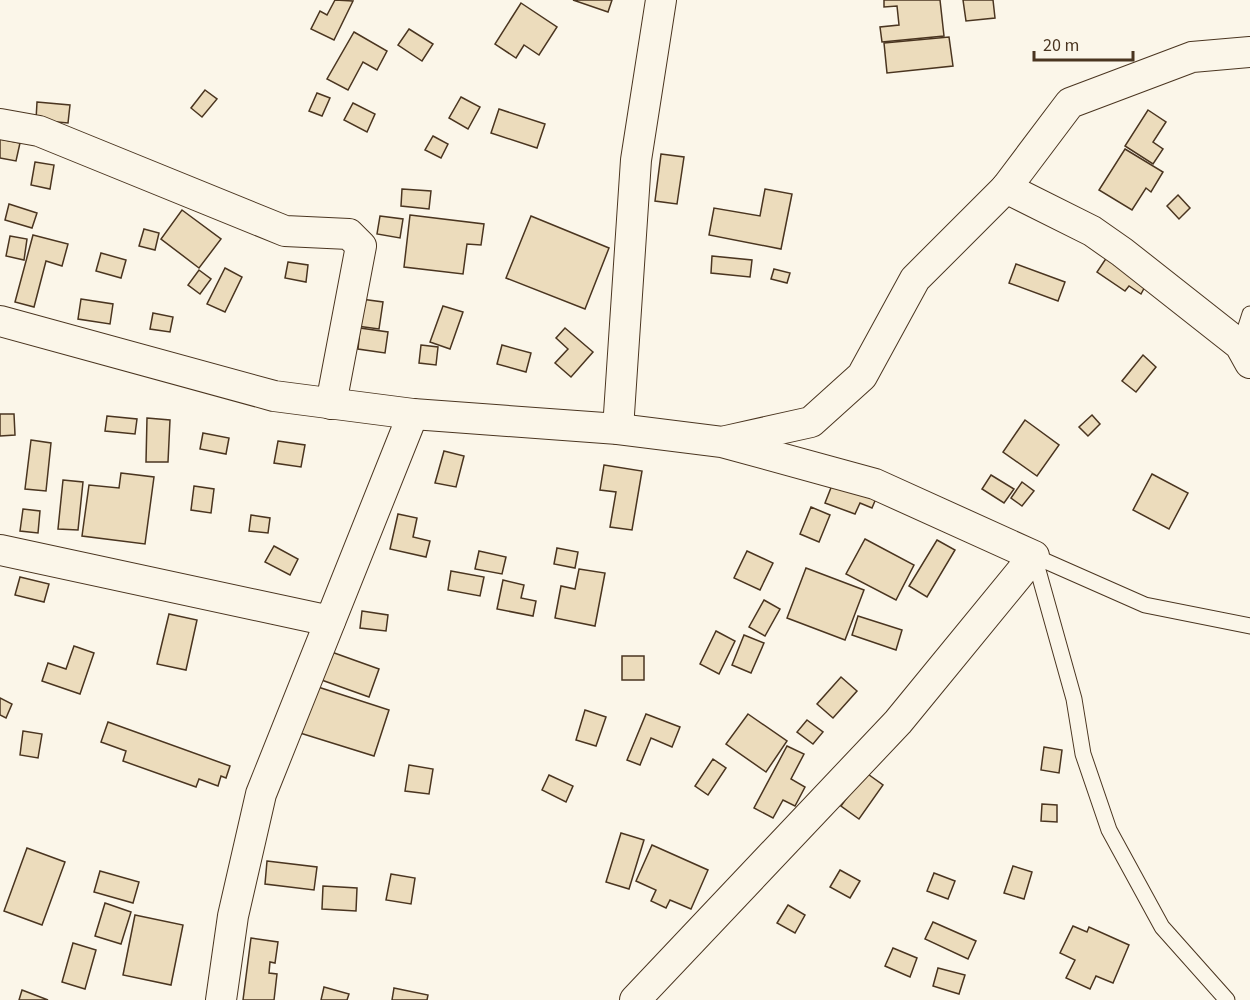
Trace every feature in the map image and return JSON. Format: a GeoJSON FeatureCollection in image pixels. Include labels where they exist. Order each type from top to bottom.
{"type":"FeatureCollection","features":[{"type":"Feature","properties":{"kind":"street"},"geometry":{"type":"LineString","coordinates":[[618,429],[636,160],[662,0]]}},
{"type":"Feature","properties":{"kind":"street"},"geometry":{"type":"LineString","coordinates":[[722,442],[811,422],[862,376],[915,279],[1006,188],[1070,103],[1192,57],[1250,52]]}},
{"type":"Feature","properties":{"kind":"street"},"geometry":{"type":"LineString","coordinates":[[0,124],[39,131],[285,231],[349,234],[361,246],[331,404]]}},
{"type":"Feature","properties":{"kind":"street"},"geometry":{"type":"LineString","coordinates":[[1006,188],[1092,231],[1122,252],[1245,354]]}},
{"type":"Feature","properties":{"kind":"street"},"geometry":{"type":"LineString","coordinates":[[0,321],[274,396],[413,414],[618,429],[722,442],[875,484],[1034,556],[898,722],[635,1000]]}},
{"type":"Feature","properties":{"kind":"street"},"geometry":{"type":"LineString","coordinates":[[221,1000],[233,916],[261,794],[413,414]]}},
{"type":"Feature","properties":{"kind":"street"},"geometry":{"type":"LineString","coordinates":[[0,550],[330,621]]}},
{"type":"Feature","properties":{"kind":"lane"},"geometry":{"type":"LineString","coordinates":[[1245,354],[1250,314]]}},
{"type":"Feature","properties":{"kind":"lane"},"geometry":{"type":"LineString","coordinates":[[1034,556],[1145,605],[1250,626]]}},
{"type":"Feature","properties":{"kind":"lane"},"geometry":{"type":"LineString","coordinates":[[1034,556],[1074,699],[1083,754],[1109,830],[1162,927],[1227,1000]]}},
{"type":"Feature","properties":{"kind":"building"},"geometry":{"type":"Polygon","coordinates":[[[335,0],[353,1],[334,40],[311,29],[320,11],[327,15],[335,0]]]}},
{"type":"Feature","properties":{"kind":"building"},"geometry":{"type":"Polygon","coordinates":[[[573,0],[612,0],[608,12],[573,0]]]}},
{"type":"Feature","properties":{"kind":"building"},"geometry":{"type":"Polygon","coordinates":[[[884,0],[940,0],[944,36],[882,42],[880,27],[899,25],[897,6],[884,7],[884,0]]]}},
{"type":"Feature","properties":{"kind":"building"},"geometry":{"type":"Polygon","coordinates":[[[963,0],[993,0],[995,18],[966,21],[963,0]]]}},
{"type":"Feature","properties":{"kind":"building"},"geometry":{"type":"Polygon","coordinates":[[[521,3],[557,27],[539,55],[524,45],[516,58],[495,44],[521,3]]]}},
{"type":"Feature","properties":{"kind":"building"},"geometry":{"type":"Polygon","coordinates":[[[409,29],[433,44],[422,61],[398,45],[409,29]]]}},
{"type":"Feature","properties":{"kind":"building"},"geometry":{"type":"Polygon","coordinates":[[[354,32],[387,51],[377,70],[363,62],[348,90],[327,79],[354,32]]]}},
{"type":"Feature","properties":{"kind":"building"},"geometry":{"type":"Polygon","coordinates":[[[949,37],[953,66],[887,73],[884,43],[949,37]]]}},
{"type":"Feature","properties":{"kind":"building"},"geometry":{"type":"Polygon","coordinates":[[[205,90],[217,99],[202,117],[191,108],[205,90]]]}},
{"type":"Feature","properties":{"kind":"building"},"geometry":{"type":"Polygon","coordinates":[[[317,93],[330,98],[322,116],[309,111],[317,93]]]}},
{"type":"Feature","properties":{"kind":"building"},"geometry":{"type":"Polygon","coordinates":[[[461,97],[480,107],[468,129],[449,118],[461,97]]]}},
{"type":"Feature","properties":{"kind":"building"},"geometry":{"type":"Polygon","coordinates":[[[37,102],[70,105],[68,123],[36,120],[37,102]]]}},
{"type":"Feature","properties":{"kind":"building"},"geometry":{"type":"Polygon","coordinates":[[[353,103],[375,114],[367,132],[344,120],[353,103]]]}},
{"type":"Feature","properties":{"kind":"building"},"geometry":{"type":"Polygon","coordinates":[[[499,109],[545,124],[537,148],[491,133],[499,109]]]}},
{"type":"Feature","properties":{"kind":"building"},"geometry":{"type":"Polygon","coordinates":[[[1148,110],[1166,122],[1153,142],[1163,149],[1153,164],[1125,146],[1148,110]]]}},
{"type":"Feature","properties":{"kind":"building"},"geometry":{"type":"Polygon","coordinates":[[[433,136],[448,144],[441,158],[425,150],[433,136]]]}},
{"type":"Feature","properties":{"kind":"building"},"geometry":{"type":"Polygon","coordinates":[[[0,139],[20,143],[16,161],[0,158],[0,139]]]}},
{"type":"Feature","properties":{"kind":"building"},"geometry":{"type":"Polygon","coordinates":[[[1125,149],[1163,172],[1151,192],[1146,188],[1132,210],[1099,190],[1125,149]]]}},
{"type":"Feature","properties":{"kind":"building"},"geometry":{"type":"Polygon","coordinates":[[[661,154],[684,157],[677,204],[655,201],[661,154]]]}},
{"type":"Feature","properties":{"kind":"building"},"geometry":{"type":"Polygon","coordinates":[[[35,162],[54,165],[50,189],[31,185],[35,162]]]}},
{"type":"Feature","properties":{"kind":"building"},"geometry":{"type":"Polygon","coordinates":[[[402,189],[431,191],[429,209],[401,206],[402,189]]]}},
{"type":"Feature","properties":{"kind":"building"},"geometry":{"type":"Polygon","coordinates":[[[765,189],[792,194],[781,249],[709,235],[714,208],[760,216],[765,189]]]}},
{"type":"Feature","properties":{"kind":"building"},"geometry":{"type":"Polygon","coordinates":[[[1178,195],[1190,208],[1179,219],[1167,206],[1178,195]]]}},
{"type":"Feature","properties":{"kind":"building"},"geometry":{"type":"Polygon","coordinates":[[[9,204],[37,213],[32,228],[5,220],[9,204]]]}},
{"type":"Feature","properties":{"kind":"building"},"geometry":{"type":"Polygon","coordinates":[[[182,210],[221,239],[199,268],[161,239],[182,210]]]}},
{"type":"Feature","properties":{"kind":"building"},"geometry":{"type":"Polygon","coordinates":[[[410,215],[484,224],[481,245],[467,244],[463,274],[404,267],[410,215]]]}},
{"type":"Feature","properties":{"kind":"building"},"geometry":{"type":"Polygon","coordinates":[[[380,216],[403,219],[400,238],[377,234],[380,216]]]}},
{"type":"Feature","properties":{"kind":"building"},"geometry":{"type":"Polygon","coordinates":[[[531,216],[609,248],[585,309],[506,278],[531,216]]]}},
{"type":"Feature","properties":{"kind":"building"},"geometry":{"type":"Polygon","coordinates":[[[144,229],[159,233],[155,250],[139,246],[144,229]]]}},
{"type":"Feature","properties":{"kind":"building"},"geometry":{"type":"Polygon","coordinates":[[[33,235],[68,244],[62,266],[46,261],[34,307],[15,302],[33,235]]]}},
{"type":"Feature","properties":{"kind":"building"},"geometry":{"type":"Polygon","coordinates":[[[10,236],[27,239],[24,260],[6,256],[10,236]]]}},
{"type":"Feature","properties":{"kind":"building"},"geometry":{"type":"Polygon","coordinates":[[[101,253],[126,260],[121,278],[96,271],[101,253]]]}},
{"type":"Feature","properties":{"kind":"building"},"geometry":{"type":"Polygon","coordinates":[[[1109,254],[1148,281],[1141,294],[1129,286],[1125,291],[1097,272],[1109,254]]]}},
{"type":"Feature","properties":{"kind":"building"},"geometry":{"type":"Polygon","coordinates":[[[712,256],[752,260],[750,277],[711,273],[712,256]]]}},
{"type":"Feature","properties":{"kind":"building"},"geometry":{"type":"Polygon","coordinates":[[[288,262],[308,265],[306,282],[285,278],[288,262]]]}},
{"type":"Feature","properties":{"kind":"building"},"geometry":{"type":"Polygon","coordinates":[[[1016,264],[1065,282],[1058,301],[1009,283],[1016,264]]]}},
{"type":"Feature","properties":{"kind":"building"},"geometry":{"type":"Polygon","coordinates":[[[225,268],[242,277],[225,312],[207,304],[225,268]]]}},
{"type":"Feature","properties":{"kind":"building"},"geometry":{"type":"Polygon","coordinates":[[[774,269],[790,273],[787,283],[771,279],[774,269]]]}},
{"type":"Feature","properties":{"kind":"building"},"geometry":{"type":"Polygon","coordinates":[[[199,270],[211,279],[200,294],[188,285],[199,270]]]}},
{"type":"Feature","properties":{"kind":"building"},"geometry":{"type":"Polygon","coordinates":[[[81,299],[113,304],[110,324],[78,319],[81,299]]]}},
{"type":"Feature","properties":{"kind":"building"},"geometry":{"type":"Polygon","coordinates":[[[361,299],[383,302],[379,329],[357,326],[361,299]]]}},
{"type":"Feature","properties":{"kind":"building"},"geometry":{"type":"Polygon","coordinates":[[[443,306],[463,312],[450,349],[430,342],[443,306]]]}},
{"type":"Feature","properties":{"kind":"building"},"geometry":{"type":"Polygon","coordinates":[[[153,313],[173,317],[170,332],[150,329],[153,313]]]}},
{"type":"Feature","properties":{"kind":"building"},"geometry":{"type":"Polygon","coordinates":[[[360,328],[388,332],[385,353],[358,349],[360,328]]]}},
{"type":"Feature","properties":{"kind":"building"},"geometry":{"type":"Polygon","coordinates":[[[565,328],[593,352],[571,377],[555,363],[568,349],[556,338],[565,328]]]}},
{"type":"Feature","properties":{"kind":"building"},"geometry":{"type":"Polygon","coordinates":[[[421,345],[438,347],[436,365],[419,363],[421,345]]]}},
{"type":"Feature","properties":{"kind":"building"},"geometry":{"type":"Polygon","coordinates":[[[502,345],[531,353],[526,372],[497,364],[502,345]]]}},
{"type":"Feature","properties":{"kind":"building"},"geometry":{"type":"Polygon","coordinates":[[[1143,355],[1156,367],[1136,392],[1122,381],[1143,355]]]}},
{"type":"Feature","properties":{"kind":"building"},"geometry":{"type":"Polygon","coordinates":[[[0,414],[14,414],[15,435],[0,436],[0,414]]]}},
{"type":"Feature","properties":{"kind":"building"},"geometry":{"type":"Polygon","coordinates":[[[1092,415],[1100,424],[1088,436],[1079,427],[1092,415]]]}},
{"type":"Feature","properties":{"kind":"building"},"geometry":{"type":"Polygon","coordinates":[[[107,416],[137,419],[135,434],[105,431],[107,416]]]}},
{"type":"Feature","properties":{"kind":"building"},"geometry":{"type":"Polygon","coordinates":[[[147,418],[170,420],[168,462],[146,462],[147,418]]]}},
{"type":"Feature","properties":{"kind":"building"},"geometry":{"type":"Polygon","coordinates":[[[1025,420],[1059,445],[1037,476],[1003,452],[1025,420]]]}},
{"type":"Feature","properties":{"kind":"building"},"geometry":{"type":"Polygon","coordinates":[[[203,433],[229,438],[226,454],[200,449],[203,433]]]}},
{"type":"Feature","properties":{"kind":"building"},"geometry":{"type":"Polygon","coordinates":[[[31,440],[51,443],[46,491],[25,489],[31,440]]]}},
{"type":"Feature","properties":{"kind":"building"},"geometry":{"type":"Polygon","coordinates":[[[278,441],[305,445],[301,467],[274,463],[278,441]]]}},
{"type":"Feature","properties":{"kind":"building"},"geometry":{"type":"Polygon","coordinates":[[[444,451],[464,456],[456,487],[435,483],[444,451]]]}},
{"type":"Feature","properties":{"kind":"building"},"geometry":{"type":"Polygon","coordinates":[[[604,465],[642,471],[632,530],[610,527],[616,492],[600,490],[604,465]]]}},
{"type":"Feature","properties":{"kind":"building"},"geometry":{"type":"Polygon","coordinates":[[[121,473],[154,477],[145,544],[82,536],[89,485],[119,488],[121,473]]]}},
{"type":"Feature","properties":{"kind":"building"},"geometry":{"type":"Polygon","coordinates":[[[1152,474],[1188,493],[1169,529],[1133,510],[1152,474]]]}},
{"type":"Feature","properties":{"kind":"building"},"geometry":{"type":"Polygon","coordinates":[[[991,475],[1014,489],[1004,503],[982,489],[991,475]]]}},
{"type":"Feature","properties":{"kind":"building"},"geometry":{"type":"Polygon","coordinates":[[[63,480],[83,482],[78,530],[58,529],[63,480]]]}},
{"type":"Feature","properties":{"kind":"building"},"geometry":{"type":"Polygon","coordinates":[[[834,480],[877,496],[872,508],[860,503],[855,514],[825,503],[834,480]]]}},
{"type":"Feature","properties":{"kind":"building"},"geometry":{"type":"Polygon","coordinates":[[[1022,482],[1034,491],[1022,506],[1011,498],[1022,482]]]}},
{"type":"Feature","properties":{"kind":"building"},"geometry":{"type":"Polygon","coordinates":[[[194,486],[214,489],[211,513],[191,510],[194,486]]]}},
{"type":"Feature","properties":{"kind":"building"},"geometry":{"type":"Polygon","coordinates":[[[811,507],[830,515],[819,542],[800,534],[811,507]]]}},
{"type":"Feature","properties":{"kind":"building"},"geometry":{"type":"Polygon","coordinates":[[[23,509],[40,511],[38,533],[20,531],[23,509]]]}},
{"type":"Feature","properties":{"kind":"building"},"geometry":{"type":"Polygon","coordinates":[[[398,514],[417,518],[413,537],[430,541],[426,557],[390,549],[398,514]]]}},
{"type":"Feature","properties":{"kind":"building"},"geometry":{"type":"Polygon","coordinates":[[[251,515],[270,518],[268,533],[249,531],[251,515]]]}},
{"type":"Feature","properties":{"kind":"building"},"geometry":{"type":"Polygon","coordinates":[[[865,539],[914,565],[896,600],[846,574],[865,539]]]}},
{"type":"Feature","properties":{"kind":"building"},"geometry":{"type":"Polygon","coordinates":[[[937,540],[955,550],[927,597],[909,586],[937,540]]]}},
{"type":"Feature","properties":{"kind":"building"},"geometry":{"type":"Polygon","coordinates":[[[274,546],[298,559],[290,575],[265,562],[274,546]]]}},
{"type":"Feature","properties":{"kind":"building"},"geometry":{"type":"Polygon","coordinates":[[[557,548],[578,552],[575,568],[554,564],[557,548]]]}},
{"type":"Feature","properties":{"kind":"building"},"geometry":{"type":"Polygon","coordinates":[[[479,551],[506,557],[502,574],[475,569],[479,551]]]}},
{"type":"Feature","properties":{"kind":"building"},"geometry":{"type":"Polygon","coordinates":[[[747,551],[773,563],[760,590],[734,578],[747,551]]]}},
{"type":"Feature","properties":{"kind":"building"},"geometry":{"type":"Polygon","coordinates":[[[806,568],[864,590],[845,640],[787,618],[806,568]]]}},
{"type":"Feature","properties":{"kind":"building"},"geometry":{"type":"Polygon","coordinates":[[[579,569],[605,573],[595,626],[555,618],[561,586],[575,589],[579,569]]]}},
{"type":"Feature","properties":{"kind":"building"},"geometry":{"type":"Polygon","coordinates":[[[451,571],[484,577],[480,596],[448,590],[451,571]]]}},
{"type":"Feature","properties":{"kind":"building"},"geometry":{"type":"Polygon","coordinates":[[[20,577],[49,584],[44,602],[15,595],[20,577]]]}},
{"type":"Feature","properties":{"kind":"building"},"geometry":{"type":"Polygon","coordinates":[[[503,580],[524,585],[521,598],[536,601],[533,616],[497,609],[503,580]]]}},
{"type":"Feature","properties":{"kind":"building"},"geometry":{"type":"Polygon","coordinates":[[[764,600],[780,609],[765,636],[749,627],[764,600]]]}},
{"type":"Feature","properties":{"kind":"building"},"geometry":{"type":"Polygon","coordinates":[[[362,611],[388,615],[386,631],[360,628],[362,611]]]}},
{"type":"Feature","properties":{"kind":"building"},"geometry":{"type":"Polygon","coordinates":[[[169,614],[197,620],[186,670],[157,664],[169,614]]]}},
{"type":"Feature","properties":{"kind":"building"},"geometry":{"type":"Polygon","coordinates":[[[858,616],[902,630],[896,650],[852,635],[858,616]]]}},
{"type":"Feature","properties":{"kind":"building"},"geometry":{"type":"Polygon","coordinates":[[[716,631],[735,641],[719,674],[700,664],[716,631]]]}},
{"type":"Feature","properties":{"kind":"building"},"geometry":{"type":"Polygon","coordinates":[[[744,635],[764,643],[751,673],[732,665],[744,635]]]}},
{"type":"Feature","properties":{"kind":"building"},"geometry":{"type":"Polygon","coordinates":[[[74,646],[94,653],[80,694],[42,681],[48,663],[66,669],[74,646]]]}},
{"type":"Feature","properties":{"kind":"building"},"geometry":{"type":"Polygon","coordinates":[[[326,650],[379,669],[369,697],[316,678],[326,650]]]}},
{"type":"Feature","properties":{"kind":"building"},"geometry":{"type":"Polygon","coordinates":[[[622,656],[644,656],[644,680],[622,680],[622,656]]]}},
{"type":"Feature","properties":{"kind":"building"},"geometry":{"type":"Polygon","coordinates":[[[841,677],[857,691],[833,718],[817,704],[841,677]]]}},
{"type":"Feature","properties":{"kind":"building"},"geometry":{"type":"Polygon","coordinates":[[[315,686],[389,710],[374,756],[300,733],[315,686]]]}},
{"type":"Feature","properties":{"kind":"building"},"geometry":{"type":"Polygon","coordinates":[[[0,698],[12,704],[6,718],[0,715],[0,698]]]}},
{"type":"Feature","properties":{"kind":"building"},"geometry":{"type":"Polygon","coordinates":[[[585,710],[606,717],[596,746],[576,740],[585,710]]]}},
{"type":"Feature","properties":{"kind":"building"},"geometry":{"type":"Polygon","coordinates":[[[646,714],[680,727],[672,747],[651,738],[640,765],[627,760],[646,714]]]}},
{"type":"Feature","properties":{"kind":"building"},"geometry":{"type":"Polygon","coordinates":[[[748,714],[787,741],[766,772],[726,744],[748,714]]]}},
{"type":"Feature","properties":{"kind":"building"},"geometry":{"type":"Polygon","coordinates":[[[807,720],[823,732],[813,744],[797,732],[807,720]]]}},
{"type":"Feature","properties":{"kind":"building"},"geometry":{"type":"Polygon","coordinates":[[[108,722],[230,766],[226,778],[221,776],[218,786],[199,779],[196,787],[123,761],[126,751],[101,742],[108,722]]]}},
{"type":"Feature","properties":{"kind":"building"},"geometry":{"type":"Polygon","coordinates":[[[23,731],[42,734],[38,758],[20,755],[23,731]]]}},
{"type":"Feature","properties":{"kind":"building"},"geometry":{"type":"Polygon","coordinates":[[[787,746],[804,754],[791,779],[805,787],[795,806],[783,800],[773,818],[754,808],[787,746]]]}},
{"type":"Feature","properties":{"kind":"building"},"geometry":{"type":"Polygon","coordinates":[[[1044,747],[1062,750],[1059,773],[1041,770],[1044,747]]]}},
{"type":"Feature","properties":{"kind":"building"},"geometry":{"type":"Polygon","coordinates":[[[713,759],[726,768],[708,795],[695,786],[713,759]]]}},
{"type":"Feature","properties":{"kind":"building"},"geometry":{"type":"Polygon","coordinates":[[[409,765],[433,769],[429,794],[405,791],[409,765]]]}},
{"type":"Feature","properties":{"kind":"building"},"geometry":{"type":"Polygon","coordinates":[[[865,772],[883,785],[859,819],[841,806],[865,772]]]}},
{"type":"Feature","properties":{"kind":"building"},"geometry":{"type":"Polygon","coordinates":[[[549,775],[573,786],[566,802],[542,790],[549,775]]]}},
{"type":"Feature","properties":{"kind":"building"},"geometry":{"type":"Polygon","coordinates":[[[1042,804],[1057,805],[1057,822],[1041,821],[1042,804]]]}},
{"type":"Feature","properties":{"kind":"building"},"geometry":{"type":"Polygon","coordinates":[[[621,833],[644,840],[629,889],[606,882],[621,833]]]}},
{"type":"Feature","properties":{"kind":"building"},"geometry":{"type":"Polygon","coordinates":[[[652,845],[708,870],[691,909],[670,900],[666,908],[651,901],[656,890],[636,881],[652,845]]]}},
{"type":"Feature","properties":{"kind":"building"},"geometry":{"type":"Polygon","coordinates":[[[27,848],[65,862],[42,925],[4,911],[27,848]]]}},
{"type":"Feature","properties":{"kind":"building"},"geometry":{"type":"Polygon","coordinates":[[[267,861],[317,867],[314,890],[265,884],[267,861]]]}},
{"type":"Feature","properties":{"kind":"building"},"geometry":{"type":"Polygon","coordinates":[[[1013,866],[1032,872],[1024,899],[1004,893],[1013,866]]]}},
{"type":"Feature","properties":{"kind":"building"},"geometry":{"type":"Polygon","coordinates":[[[840,870],[860,881],[850,898],[830,887],[840,870]]]}},
{"type":"Feature","properties":{"kind":"building"},"geometry":{"type":"Polygon","coordinates":[[[100,871],[139,882],[133,903],[94,892],[100,871]]]}},
{"type":"Feature","properties":{"kind":"building"},"geometry":{"type":"Polygon","coordinates":[[[934,873],[955,881],[948,899],[927,891],[934,873]]]}},
{"type":"Feature","properties":{"kind":"building"},"geometry":{"type":"Polygon","coordinates":[[[391,874],[415,878],[411,904],[386,900],[391,874]]]}},
{"type":"Feature","properties":{"kind":"building"},"geometry":{"type":"Polygon","coordinates":[[[323,886],[357,888],[356,911],[322,909],[323,886]]]}},
{"type":"Feature","properties":{"kind":"building"},"geometry":{"type":"Polygon","coordinates":[[[105,903],[131,912],[121,944],[95,936],[105,903]]]}},
{"type":"Feature","properties":{"kind":"building"},"geometry":{"type":"Polygon","coordinates":[[[788,905],[805,915],[795,933],[777,923],[788,905]]]}},
{"type":"Feature","properties":{"kind":"building"},"geometry":{"type":"Polygon","coordinates":[[[135,915],[183,925],[171,985],[123,975],[135,915]]]}},
{"type":"Feature","properties":{"kind":"building"},"geometry":{"type":"Polygon","coordinates":[[[933,922],[976,941],[968,959],[925,939],[933,922]]]}},
{"type":"Feature","properties":{"kind":"building"},"geometry":{"type":"Polygon","coordinates":[[[1073,926],[1087,932],[1089,927],[1129,945],[1113,983],[1096,976],[1090,989],[1066,978],[1075,960],[1060,953],[1073,926]]]}},
{"type":"Feature","properties":{"kind":"building"},"geometry":{"type":"Polygon","coordinates":[[[251,938],[278,942],[275,963],[270,962],[269,973],[277,974],[274,1000],[243,1000],[251,938]]]}},
{"type":"Feature","properties":{"kind":"building"},"geometry":{"type":"Polygon","coordinates":[[[73,943],[96,950],[85,989],[62,982],[73,943]]]}},
{"type":"Feature","properties":{"kind":"building"},"geometry":{"type":"Polygon","coordinates":[[[893,948],[917,958],[910,977],[885,966],[893,948]]]}},
{"type":"Feature","properties":{"kind":"building"},"geometry":{"type":"Polygon","coordinates":[[[938,968],[965,975],[959,994],[933,986],[938,968]]]}},
{"type":"Feature","properties":{"kind":"building"},"geometry":{"type":"Polygon","coordinates":[[[324,987],[349,994],[347,1000],[321,1000],[324,987]]]}},
{"type":"Feature","properties":{"kind":"building"},"geometry":{"type":"Polygon","coordinates":[[[394,988],[428,995],[427,1000],[392,1000],[394,988]]]}},
{"type":"Feature","properties":{"kind":"building"},"geometry":{"type":"Polygon","coordinates":[[[22,990],[48,1000],[19,1000],[22,990]]]}}]}
